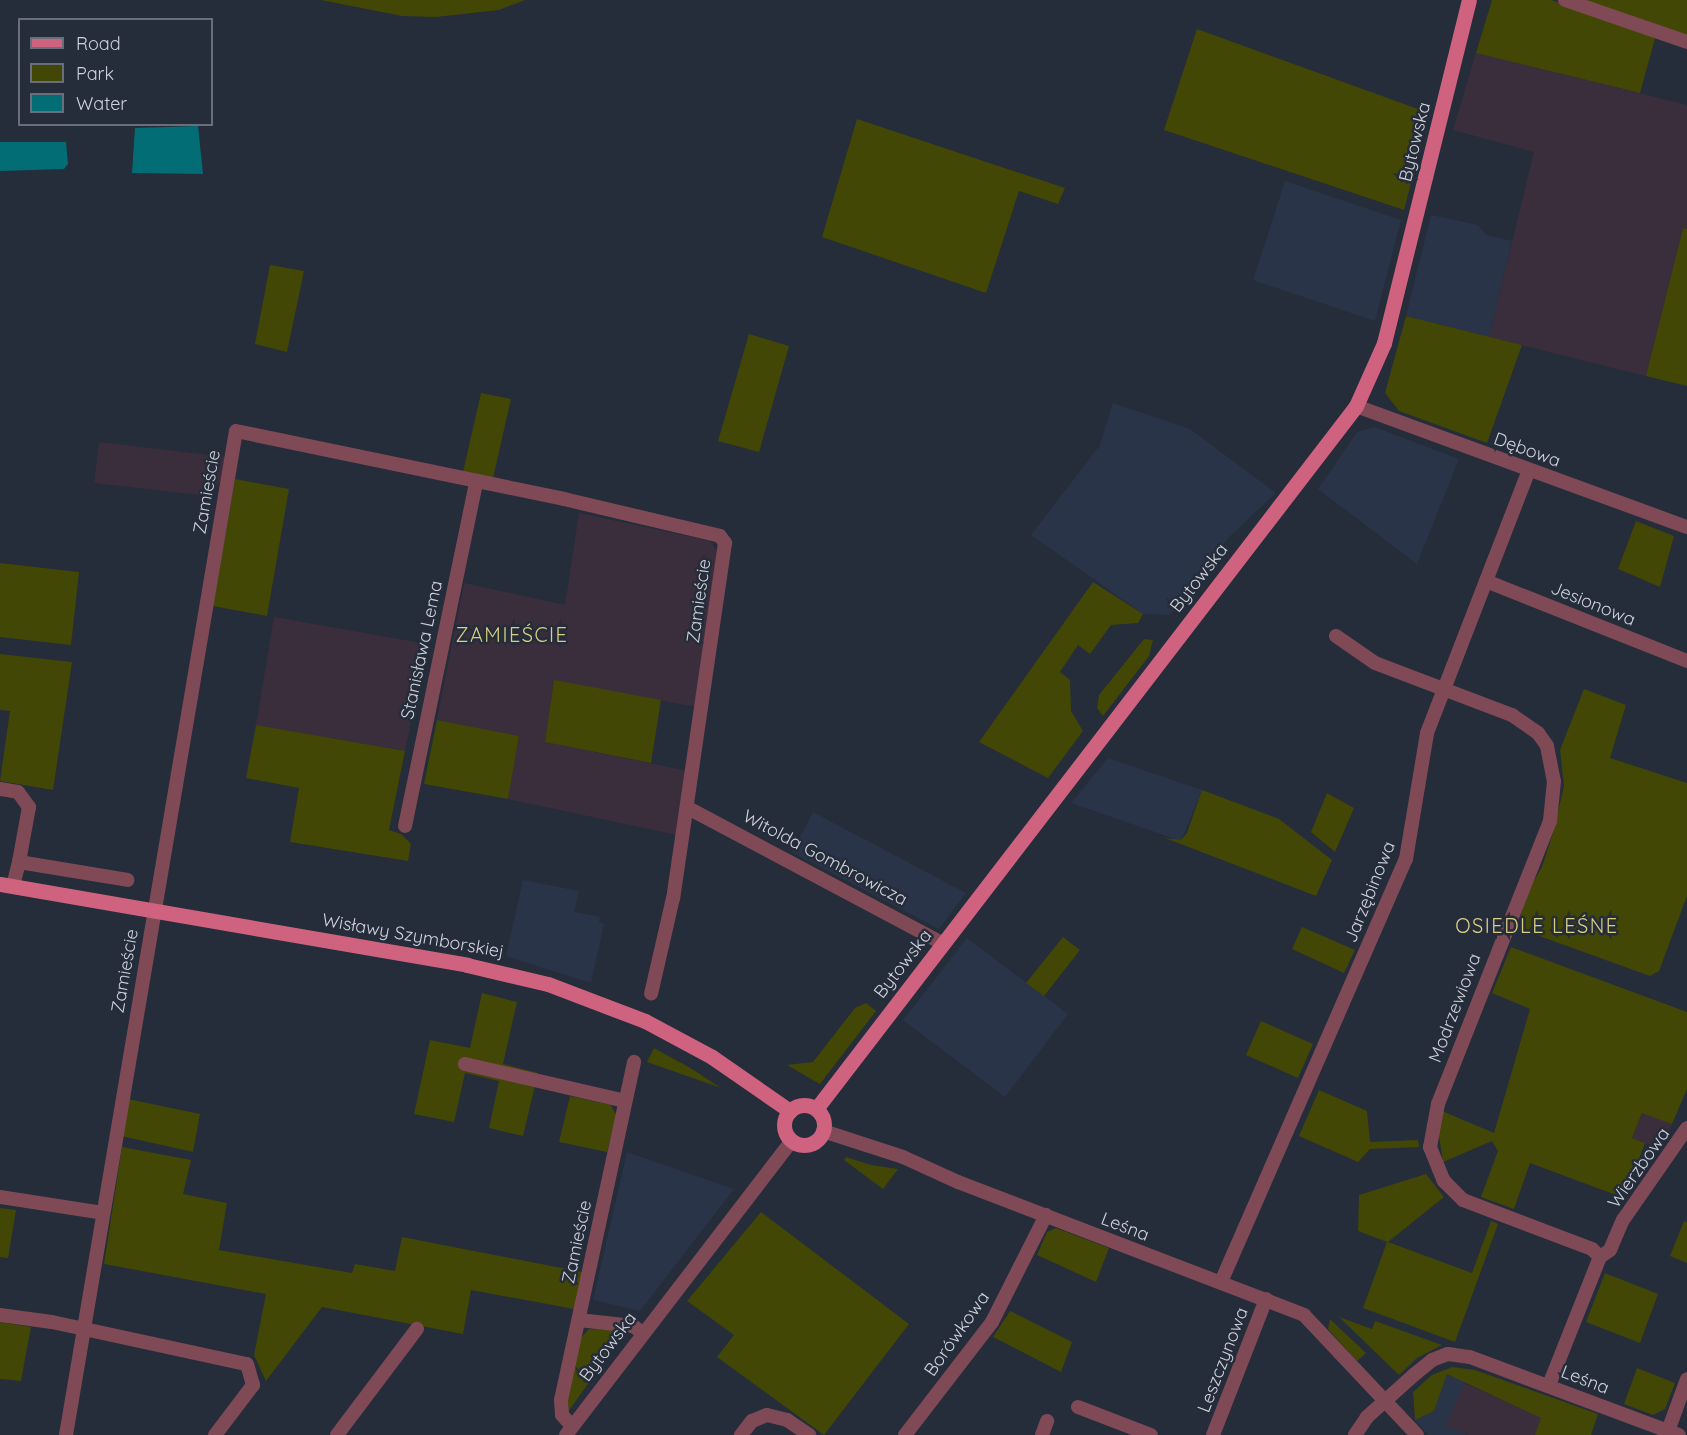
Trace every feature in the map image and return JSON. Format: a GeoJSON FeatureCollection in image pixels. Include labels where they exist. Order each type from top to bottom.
{"type":"FeatureCollection","features":[{"type":"Feature","properties":{"kind":"main road","name":"Bytowska"},"geometry":{"type":"LineString","coordinates":[[816,1109],[1356,406],[1384,343],[1469,0]]}},
{"type":"Feature","properties":{"kind":"main road","name":"Wisławy Szymborskiej"},"geometry":{"type":"LineString","coordinates":[[6,885],[467,965],[548,984],[645,1021],[712,1057],[789,1111]]}},
{"type":"Feature","properties":{"kind":"main road"},"geometry":{"type":"LineString","coordinates":[[802,1105],[816,1109],[823,1121],[823,1131],[810,1143],[792,1141],[784,1127],[789,1111],[802,1105]]}},
{"type":"Feature","properties":{"kind":"street"},"geometry":{"type":"LineString","coordinates":[[1564,0],[1687,42]]}},
{"type":"Feature","properties":{"kind":"street","name":"Dębowa"},"geometry":{"type":"LineString","coordinates":[[1356,406],[1687,527]]}},
{"type":"Feature","properties":{"kind":"street","name":"Zamieście"},"geometry":{"type":"LineString","coordinates":[[66,1435],[236,431],[720,536],[725,543],[688,808],[673,898],[651,994]]}},
{"type":"Feature","properties":{"kind":"street","name":"Jarzębinowa"},"geometry":{"type":"LineString","coordinates":[[1221,1282],[1406,859],[1423,749],[1442,690],[1529,470]]}},
{"type":"Feature","properties":{"kind":"street","name":"Stanisława Lema"},"geometry":{"type":"LineString","coordinates":[[405,826],[476,482]]}},
{"type":"Feature","properties":{"kind":"street","name":"Jesionowa"},"geometry":{"type":"LineString","coordinates":[[1486,581],[1687,661]]}},
{"type":"Feature","properties":{"kind":"street","name":"Modrzewiowa"},"geometry":{"type":"LineString","coordinates":[[1336,636],[1375,663],[1526,723],[1547,747],[1554,781],[1545,839],[1438,1104],[1430,1135],[1433,1159],[1444,1180],[1463,1200],[1592,1249],[1600,1257]]}},
{"type":"Feature","properties":{"kind":"street"},"geometry":{"type":"LineString","coordinates":[[0,789],[18,792],[29,807],[19,862],[6,885]]}},
{"type":"Feature","properties":{"kind":"street","name":"Witolda Gombrowicza"},"geometry":{"type":"LineString","coordinates":[[688,808],[944,944]]}},
{"type":"Feature","properties":{"kind":"street"},"geometry":{"type":"LineString","coordinates":[[19,862],[128,880]]}},
{"type":"Feature","properties":{"kind":"street","name":"Zamieście"},"geometry":{"type":"LineString","coordinates":[[569,1431],[562,1415],[561,1400],[634,1062]]}},
{"type":"Feature","properties":{"kind":"street"},"geometry":{"type":"LineString","coordinates":[[465,1064],[625,1101]]}},
{"type":"Feature","properties":{"kind":"street","name":"Wierzbowa"},"geometry":{"type":"LineString","coordinates":[[1600,1257],[1610,1250],[1628,1212],[1687,1128]]}},
{"type":"Feature","properties":{"kind":"street","name":"Leśna"},"geometry":{"type":"LineString","coordinates":[[823,1131],[903,1157],[1046,1215],[1266,1299],[1314,1322],[1417,1435]]}},
{"type":"Feature","properties":{"kind":"street","name":"Bytowska"},"geometry":{"type":"LineString","coordinates":[[569,1431],[792,1141]]}},
{"type":"Feature","properties":{"kind":"street"},"geometry":{"type":"LineString","coordinates":[[0,1197],[103,1213]]}},
{"type":"Feature","properties":{"kind":"street","name":"Borówkowa"},"geometry":{"type":"LineString","coordinates":[[905,1435],[992,1322],[1046,1215]]}},
{"type":"Feature","properties":{"kind":"street"},"geometry":{"type":"LineString","coordinates":[[1549,1385],[1600,1257]]}},
{"type":"Feature","properties":{"kind":"street","name":"Leszczynowa"},"geometry":{"type":"LineString","coordinates":[[1213,1435],[1266,1299]]}},
{"type":"Feature","properties":{"kind":"street"},"geometry":{"type":"LineString","coordinates":[[0,1315],[247,1364],[253,1385],[215,1435]]}},
{"type":"Feature","properties":{"kind":"street"},"geometry":{"type":"LineString","coordinates":[[579,1320],[633,1326],[643,1333]]}},
{"type":"Feature","properties":{"kind":"street"},"geometry":{"type":"LineString","coordinates":[[337,1435],[417,1329]]}},
{"type":"Feature","properties":{"kind":"street","name":"Leśna"},"geometry":{"type":"LineString","coordinates":[[1386,1401],[1432,1360],[1448,1354],[1470,1357],[1674,1433]]}},
{"type":"Feature","properties":{"kind":"street"},"geometry":{"type":"LineString","coordinates":[[1674,1433],[1687,1379]]}},
{"type":"Feature","properties":{"kind":"street"},"geometry":{"type":"LineString","coordinates":[[1355,1435],[1386,1401]]}},
{"type":"Feature","properties":{"kind":"street"},"geometry":{"type":"LineString","coordinates":[[1078,1407],[1151,1435]]}},
{"type":"Feature","properties":{"kind":"street"},"geometry":{"type":"LineString","coordinates":[[741,1435],[752,1421],[767,1415],[787,1420],[809,1435]]}},
{"type":"Feature","properties":{"kind":"street"},"geometry":{"type":"LineString","coordinates":[[1042,1435],[1047,1421]]}},
{"type":"Feature","properties":{"kind":"shaded area"},"geometry":{"type":"Polygon","coordinates":[[[1476,53],[1687,105],[1687,229],[1683,228],[1646,376],[1489,337],[1534,152],[1453,130],[1476,53]]]}},
{"type":"Feature","properties":{"kind":"shaded area"},"geometry":{"type":"Polygon","coordinates":[[[1285,181],[1401,220],[1375,321],[1253,280],[1285,181]]]}},
{"type":"Feature","properties":{"kind":"shaded area"},"geometry":{"type":"Polygon","coordinates":[[[1431,215],[1478,225],[1486,235],[1512,241],[1489,337],[1406,316],[1431,215]]]}},
{"type":"Feature","properties":{"kind":"shaded area"},"geometry":{"type":"Polygon","coordinates":[[[1113,403],[1190,429],[1276,493],[1229,537],[1170,615],[1143,614],[1031,535],[1100,445],[1113,403]]]}},
{"type":"Feature","properties":{"kind":"shaded area"},"geometry":{"type":"Polygon","coordinates":[[[1374,427],[1459,459],[1417,564],[1318,489],[1357,432],[1374,427]]]}},
{"type":"Feature","properties":{"kind":"shaded area"},"geometry":{"type":"Polygon","coordinates":[[[99,442],[226,457],[223,478],[209,496],[94,483],[99,442]]]}},
{"type":"Feature","properties":{"kind":"shaded area"},"geometry":{"type":"Polygon","coordinates":[[[579,513],[710,541],[718,552],[697,707],[554,681],[545,742],[688,771],[677,835],[508,799],[519,736],[437,720],[464,583],[565,605],[579,513]]]}},
{"type":"Feature","properties":{"kind":"shaded area"},"geometry":{"type":"Polygon","coordinates":[[[274,617],[427,644],[405,751],[256,725],[274,617]]]}},
{"type":"Feature","properties":{"kind":"shaded area"},"geometry":{"type":"Polygon","coordinates":[[[1108,758],[1202,790],[1181,841],[1071,803],[1108,758]]]}},
{"type":"Feature","properties":{"kind":"shaded area"},"geometry":{"type":"Polygon","coordinates":[[[813,812],[966,893],[939,929],[792,852],[813,812]]]}},
{"type":"Feature","properties":{"kind":"shaded area"},"geometry":{"type":"Polygon","coordinates":[[[523,880],[579,891],[574,912],[600,917],[599,922],[604,924],[591,983],[506,956],[523,880]]]}},
{"type":"Feature","properties":{"kind":"shaded area"},"geometry":{"type":"Polygon","coordinates":[[[967,938],[1068,1014],[1005,1097],[903,1020],[967,938]]]}},
{"type":"Feature","properties":{"kind":"shaded area"},"geometry":{"type":"Polygon","coordinates":[[[1643,1112],[1672,1124],[1662,1150],[1632,1138],[1643,1112]]]}},
{"type":"Feature","properties":{"kind":"shaded area"},"geometry":{"type":"Polygon","coordinates":[[[627,1152],[734,1189],[640,1311],[593,1300],[627,1152]]]}},
{"type":"Feature","properties":{"kind":"shaded area"},"geometry":{"type":"Polygon","coordinates":[[[1447,1374],[1466,1381],[1446,1426],[1468,1435],[1428,1435],[1415,1420],[1434,1411],[1447,1374]]]}},
{"type":"Feature","properties":{"kind":"shaded area"},"geometry":{"type":"Polygon","coordinates":[[[1464,1383],[1542,1418],[1535,1435],[1468,1435],[1446,1426],[1464,1383]]]}},
{"type":"Feature","properties":{"kind":"green space"},"geometry":{"type":"Polygon","coordinates":[[[321,0],[525,0],[499,10],[436,17],[402,16],[321,0]]]}},
{"type":"Feature","properties":{"kind":"green space"},"geometry":{"type":"Polygon","coordinates":[[[1492,0],[1551,0],[1656,35],[1640,93],[1476,53],[1492,0]]]}},
{"type":"Feature","properties":{"kind":"green space"},"geometry":{"type":"Polygon","coordinates":[[[1584,0],[1687,0],[1687,38],[1584,0]]]}},
{"type":"Feature","properties":{"kind":"green space"},"geometry":{"type":"Polygon","coordinates":[[[1197,29],[1429,113],[1404,210],[1164,130],[1197,29]]]}},
{"type":"Feature","properties":{"kind":"green space"},"geometry":{"type":"Polygon","coordinates":[[[857,119],[1065,188],[1058,204],[1019,191],[986,293],[822,237],[857,119]]]}},
{"type":"Feature","properties":{"kind":"green space"},"geometry":{"type":"Polygon","coordinates":[[[1683,228],[1687,229],[1687,386],[1646,376],[1683,228]]]}},
{"type":"Feature","properties":{"kind":"green space"},"geometry":{"type":"Polygon","coordinates":[[[270,265],[304,271],[287,352],[255,344],[270,265]]]}},
{"type":"Feature","properties":{"kind":"green space"},"geometry":{"type":"Polygon","coordinates":[[[1406,316],[1522,345],[1487,443],[1399,411],[1385,393],[1406,316]]]}},
{"type":"Feature","properties":{"kind":"green space"},"geometry":{"type":"Polygon","coordinates":[[[749,334],[789,346],[759,452],[718,441],[749,334]]]}},
{"type":"Feature","properties":{"kind":"green space"},"geometry":{"type":"Polygon","coordinates":[[[481,393],[511,399],[493,478],[463,472],[481,393]]]}},
{"type":"Feature","properties":{"kind":"green space"},"geometry":{"type":"Polygon","coordinates":[[[235,479],[289,489],[267,616],[213,606],[235,479]]]}},
{"type":"Feature","properties":{"kind":"green space"},"geometry":{"type":"Polygon","coordinates":[[[1636,521],[1674,536],[1660,587],[1618,569],[1636,521]]]}},
{"type":"Feature","properties":{"kind":"green space"},"geometry":{"type":"Polygon","coordinates":[[[0,563],[79,572],[71,645],[0,637],[0,563]]]}},
{"type":"Feature","properties":{"kind":"green space"},"geometry":{"type":"Polygon","coordinates":[[[1093,582],[1143,614],[1138,623],[1111,625],[1090,654],[1078,645],[1060,672],[1070,680],[1071,711],[1083,731],[1048,778],[979,742],[1093,582]]]}},
{"type":"Feature","properties":{"kind":"green space"},"geometry":{"type":"Polygon","coordinates":[[[1144,639],[1153,640],[1149,656],[1103,716],[1097,708],[1099,695],[1144,639]]]}},
{"type":"Feature","properties":{"kind":"green space"},"geometry":{"type":"Polygon","coordinates":[[[0,654],[72,662],[53,790],[0,781],[10,711],[0,710],[0,654]]]}},
{"type":"Feature","properties":{"kind":"green space"},"geometry":{"type":"Polygon","coordinates":[[[554,680],[661,700],[651,763],[545,742],[554,680]]]}},
{"type":"Feature","properties":{"kind":"green space"},"geometry":{"type":"Polygon","coordinates":[[[1584,689],[1626,705],[1610,758],[1687,783],[1687,896],[1659,971],[1650,976],[1517,928],[1528,890],[1542,867],[1553,833],[1564,786],[1560,750],[1584,689]]]}},
{"type":"Feature","properties":{"kind":"green space"},"geometry":{"type":"Polygon","coordinates":[[[437,720],[519,736],[508,799],[424,784],[437,720]]]}},
{"type":"Feature","properties":{"kind":"green space"},"geometry":{"type":"Polygon","coordinates":[[[256,725],[405,751],[389,830],[401,834],[411,844],[408,861],[290,842],[299,788],[246,778],[256,725]]]}},
{"type":"Feature","properties":{"kind":"green space"},"geometry":{"type":"Polygon","coordinates":[[[1202,790],[1279,819],[1332,860],[1316,896],[1165,838],[1181,840],[1187,833],[1202,790]]]}},
{"type":"Feature","properties":{"kind":"green space"},"geometry":{"type":"Polygon","coordinates":[[[1327,793],[1354,808],[1335,852],[1311,832],[1327,793]]]}},
{"type":"Feature","properties":{"kind":"green space"},"geometry":{"type":"Polygon","coordinates":[[[1302,927],[1355,950],[1344,973],[1292,949],[1302,927]]]}},
{"type":"Feature","properties":{"kind":"green space"},"geometry":{"type":"Polygon","coordinates":[[[1063,937],[1080,950],[1044,996],[1026,983],[1063,937]]]}},
{"type":"Feature","properties":{"kind":"green space"},"geometry":{"type":"Polygon","coordinates":[[[1511,947],[1687,1012],[1687,1089],[1672,1124],[1642,1113],[1632,1138],[1645,1143],[1624,1198],[1530,1163],[1514,1209],[1481,1197],[1498,1151],[1492,1141],[1443,1162],[1438,1129],[1442,1111],[1494,1133],[1530,1009],[1492,993],[1511,947]]]}},
{"type":"Feature","properties":{"kind":"green space"},"geometry":{"type":"Polygon","coordinates":[[[482,993],[517,1002],[503,1064],[538,1073],[523,1136],[489,1128],[499,1081],[465,1073],[454,1122],[414,1114],[430,1040],[470,1048],[482,993]]]}},
{"type":"Feature","properties":{"kind":"green space"},"geometry":{"type":"Polygon","coordinates":[[[866,1003],[876,1011],[820,1084],[787,1065],[813,1062],[855,1008],[866,1003]]]}},
{"type":"Feature","properties":{"kind":"green space"},"geometry":{"type":"Polygon","coordinates":[[[1261,1021],[1313,1044],[1298,1078],[1246,1055],[1261,1021]]]}},
{"type":"Feature","properties":{"kind":"green space"},"geometry":{"type":"Polygon","coordinates":[[[654,1048],[692,1069],[721,1088],[647,1062],[654,1048]]]}},
{"type":"Feature","properties":{"kind":"green space"},"geometry":{"type":"Polygon","coordinates":[[[1319,1090],[1367,1111],[1370,1142],[1418,1140],[1419,1147],[1370,1149],[1358,1162],[1299,1136],[1319,1090]]]}},
{"type":"Feature","properties":{"kind":"green space"},"geometry":{"type":"Polygon","coordinates":[[[570,1096],[611,1105],[616,1115],[607,1152],[559,1142],[570,1096]]]}},
{"type":"Feature","properties":{"kind":"green space"},"geometry":{"type":"Polygon","coordinates":[[[128,1099],[200,1114],[193,1152],[121,1136],[128,1099]]]}},
{"type":"Feature","properties":{"kind":"green space"},"geometry":{"type":"Polygon","coordinates":[[[122,1147],[191,1160],[183,1194],[227,1203],[219,1250],[352,1273],[355,1264],[395,1271],[402,1237],[582,1272],[574,1309],[471,1290],[463,1334],[322,1307],[266,1381],[254,1355],[266,1294],[104,1264],[122,1147]]]}},
{"type":"Feature","properties":{"kind":"green space"},"geometry":{"type":"Polygon","coordinates":[[[846,1157],[871,1165],[898,1169],[883,1189],[844,1160],[846,1157]]]}},
{"type":"Feature","properties":{"kind":"green space"},"geometry":{"type":"Polygon","coordinates":[[[1426,1174],[1444,1197],[1388,1242],[1472,1273],[1491,1221],[1498,1224],[1455,1342],[1363,1308],[1387,1242],[1358,1231],[1359,1195],[1426,1174]]]}},
{"type":"Feature","properties":{"kind":"green space"},"geometry":{"type":"Polygon","coordinates":[[[0,1208],[16,1210],[8,1258],[0,1257],[0,1208]]]}},
{"type":"Feature","properties":{"kind":"green space"},"geometry":{"type":"Polygon","coordinates":[[[761,1212],[909,1324],[824,1435],[717,1357],[734,1335],[687,1301],[761,1212]]]}},
{"type":"Feature","properties":{"kind":"green space"},"geometry":{"type":"Polygon","coordinates":[[[1684,1221],[1687,1222],[1687,1263],[1670,1256],[1684,1221]]]}},
{"type":"Feature","properties":{"kind":"green space"},"geometry":{"type":"Polygon","coordinates":[[[1056,1228],[1109,1248],[1096,1282],[1037,1255],[1047,1232],[1056,1228]]]}},
{"type":"Feature","properties":{"kind":"green space"},"geometry":{"type":"Polygon","coordinates":[[[1605,1273],[1658,1294],[1640,1343],[1586,1322],[1605,1273]]]}},
{"type":"Feature","properties":{"kind":"green space"},"geometry":{"type":"Polygon","coordinates":[[[1010,1311],[1072,1342],[1061,1372],[993,1337],[1010,1311]]]}},
{"type":"Feature","properties":{"kind":"green space"},"geometry":{"type":"Polygon","coordinates":[[[1339,1317],[1372,1329],[1375,1321],[1442,1345],[1417,1358],[1399,1375],[1339,1317]]]}},
{"type":"Feature","properties":{"kind":"green space"},"geometry":{"type":"Polygon","coordinates":[[[1330,1319],[1366,1353],[1357,1361],[1328,1329],[1330,1319]]]}},
{"type":"Feature","properties":{"kind":"green space"},"geometry":{"type":"Polygon","coordinates":[[[0,1322],[31,1327],[21,1381],[0,1379],[0,1322]]]}},
{"type":"Feature","properties":{"kind":"green space"},"geometry":{"type":"Polygon","coordinates":[[[589,1329],[626,1330],[568,1412],[567,1396],[580,1339],[589,1329]]]}},
{"type":"Feature","properties":{"kind":"green space"},"geometry":{"type":"Polygon","coordinates":[[[1452,1367],[1475,1370],[1598,1414],[1591,1435],[1535,1435],[1541,1418],[1447,1374],[1434,1411],[1415,1420],[1413,1392],[1432,1375],[1452,1367]]]}},
{"type":"Feature","properties":{"kind":"green space"},"geometry":{"type":"Polygon","coordinates":[[[1637,1368],[1675,1383],[1665,1409],[1653,1415],[1624,1404],[1637,1368]]]}},
{"type":"Feature","properties":{"kind":"water"},"geometry":{"type":"Polygon","coordinates":[[[198,126],[203,174],[132,173],[135,128],[198,126]]]}},
{"type":"Feature","properties":{"kind":"water"},"geometry":{"type":"Polygon","coordinates":[[[0,142],[66,142],[68,164],[64,169],[0,171],[0,142]]]}},
{"type":"Feature","properties":{"kind":"district","name":"ZAMIEŚCIE"},"geometry":{"type":"Point","coordinates":[512,634]}},
{"type":"Feature","properties":{"kind":"district","name":"OSIEDLE LEŚNE"},"geometry":{"type":"Point","coordinates":[1537,925]}}]}
